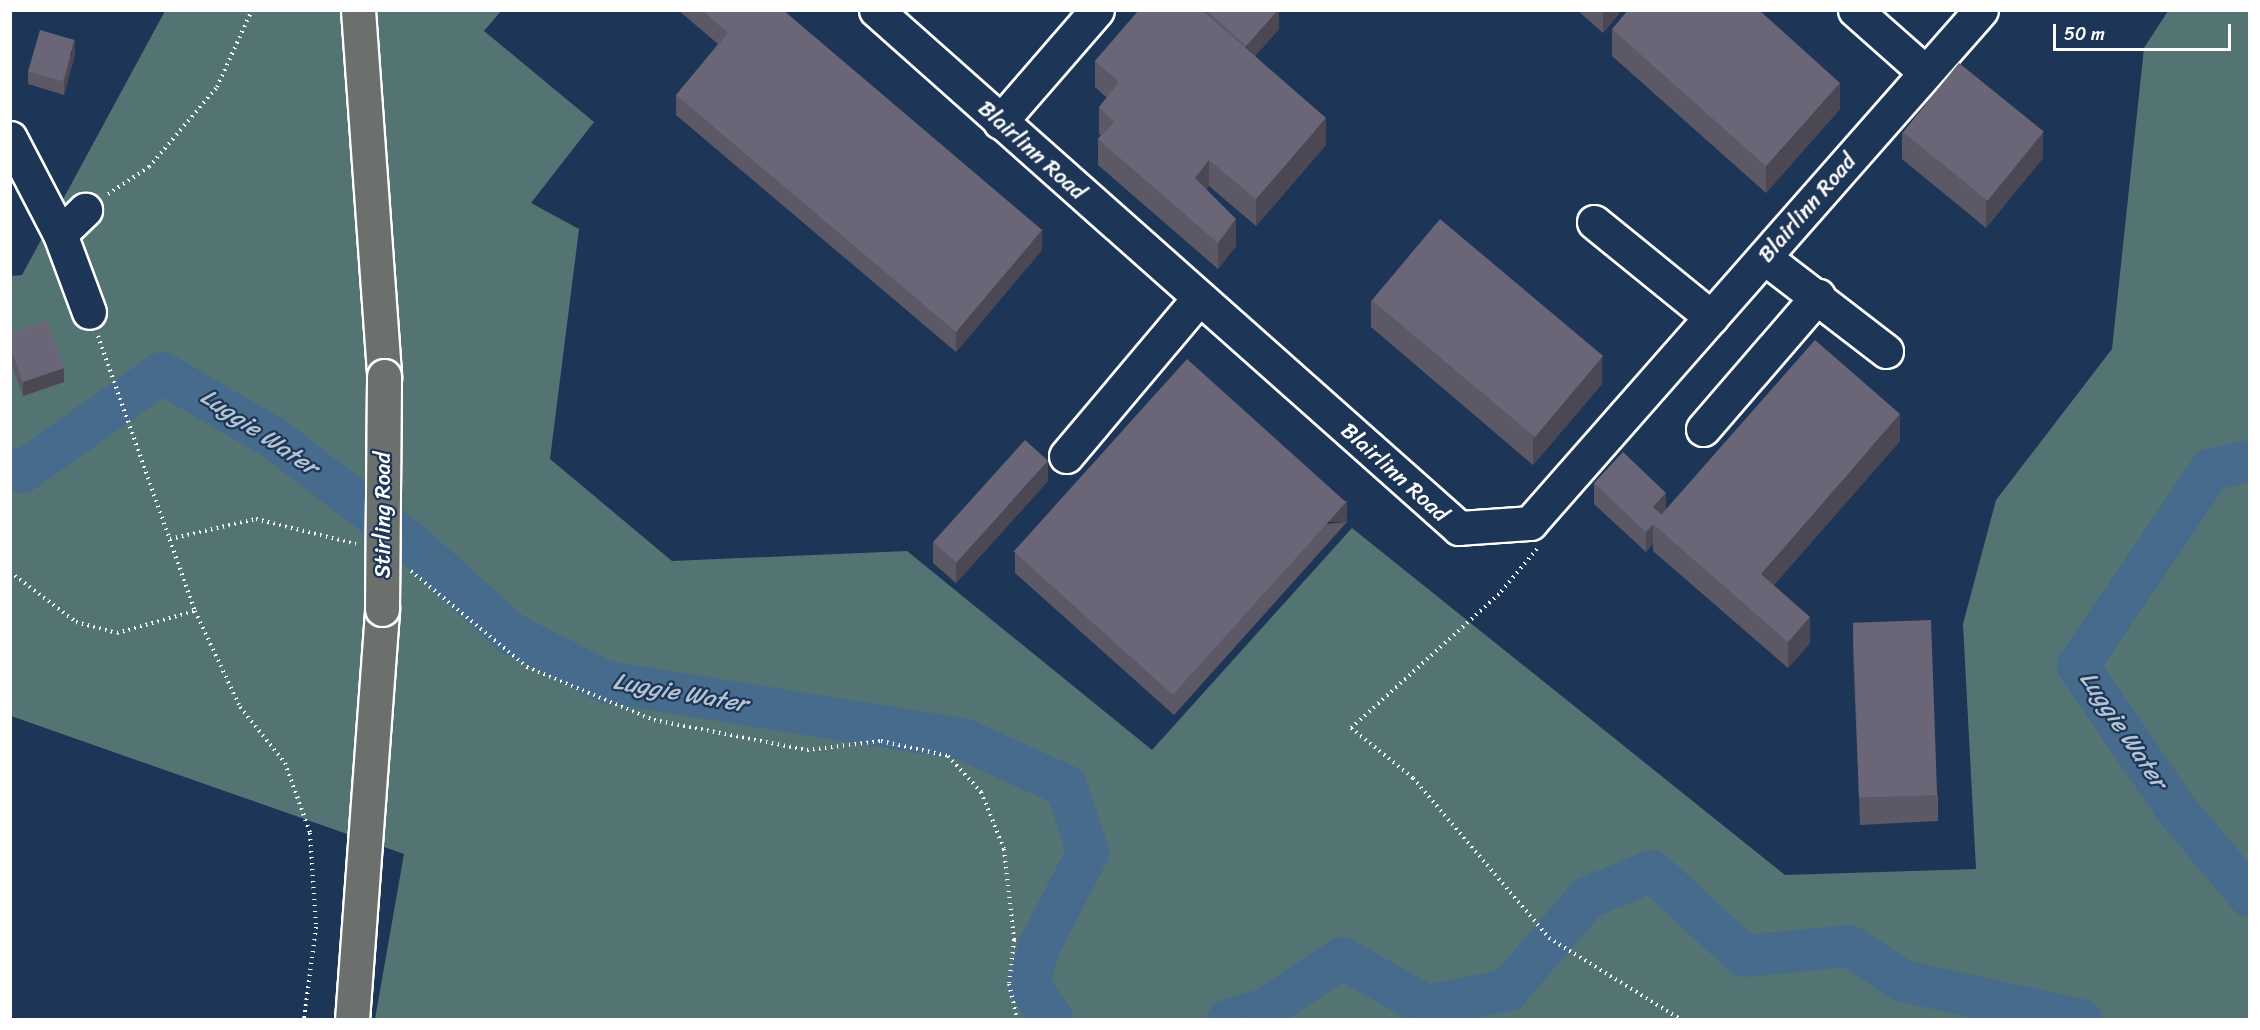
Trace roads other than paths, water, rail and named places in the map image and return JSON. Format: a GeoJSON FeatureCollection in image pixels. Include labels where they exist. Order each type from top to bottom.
{"type":"FeatureCollection","features":[{"type":"Feature","properties":{"kind":"main road","name":"Stirling Road"},"geometry":{"type":"LineString","coordinates":[[352,1020],[382,609],[384,376],[358,10]]}},
{"type":"Feature","properties":{"kind":"street","name":"Blairlinn Road"},"geometry":{"type":"LineString","coordinates":[[876,10],[1459,528],[1530,523],[1981,10]]}},
{"type":"Feature","properties":{"kind":"street"},"geometry":{"type":"LineString","coordinates":[[1000,122],[1097,10]]}},
{"type":"Feature","properties":{"kind":"street"},"geometry":{"type":"LineString","coordinates":[[1855,10],[1925,72]]}},
{"type":"Feature","properties":{"kind":"street"},"geometry":{"type":"LineString","coordinates":[[10,138],[60,234],[89,312]]}},
{"type":"Feature","properties":{"kind":"street"},"geometry":{"type":"LineString","coordinates":[[60,234],[85,210]]}},
{"type":"Feature","properties":{"kind":"street"},"geometry":{"type":"LineString","coordinates":[[1594,222],[1711,317]]}},
{"type":"Feature","properties":{"kind":"street"},"geometry":{"type":"LineString","coordinates":[[1764,257],[1818,296],[1886,351]]}},
{"type":"Feature","properties":{"kind":"street"},"geometry":{"type":"LineString","coordinates":[[1703,429],[1818,296]]}},
{"type":"Feature","properties":{"kind":"street"},"geometry":{"type":"LineString","coordinates":[[1066,456],[1199,298]]}},
{"type":"Feature","properties":{"kind":"waterway","name":"Luggie Water"},"geometry":{"type":"LineString","coordinates":[[10,469],[22,472],[162,373],[272,437],[412,544],[512,634],[606,682],[963,739],[1066,786],[1088,852],[1040,945],[1028,984],[1053,1020]]}},
{"type":"Feature","properties":{"kind":"waterway","name":"Luggie Water"},"geometry":{"type":"LineString","coordinates":[[2250,461],[2211,469],[2078,666],[2176,809],[2250,897]]}},
{"type":"Feature","properties":{"kind":"waterway","name":"Luggie Water"},"geometry":{"type":"LineString","coordinates":[[1228,1020],[1264,1010],[1342,958],[1426,1006],[1508,990],[1587,898],[1652,871],[1744,956],[1849,946],[1903,981],[2081,1020]]}}]}
